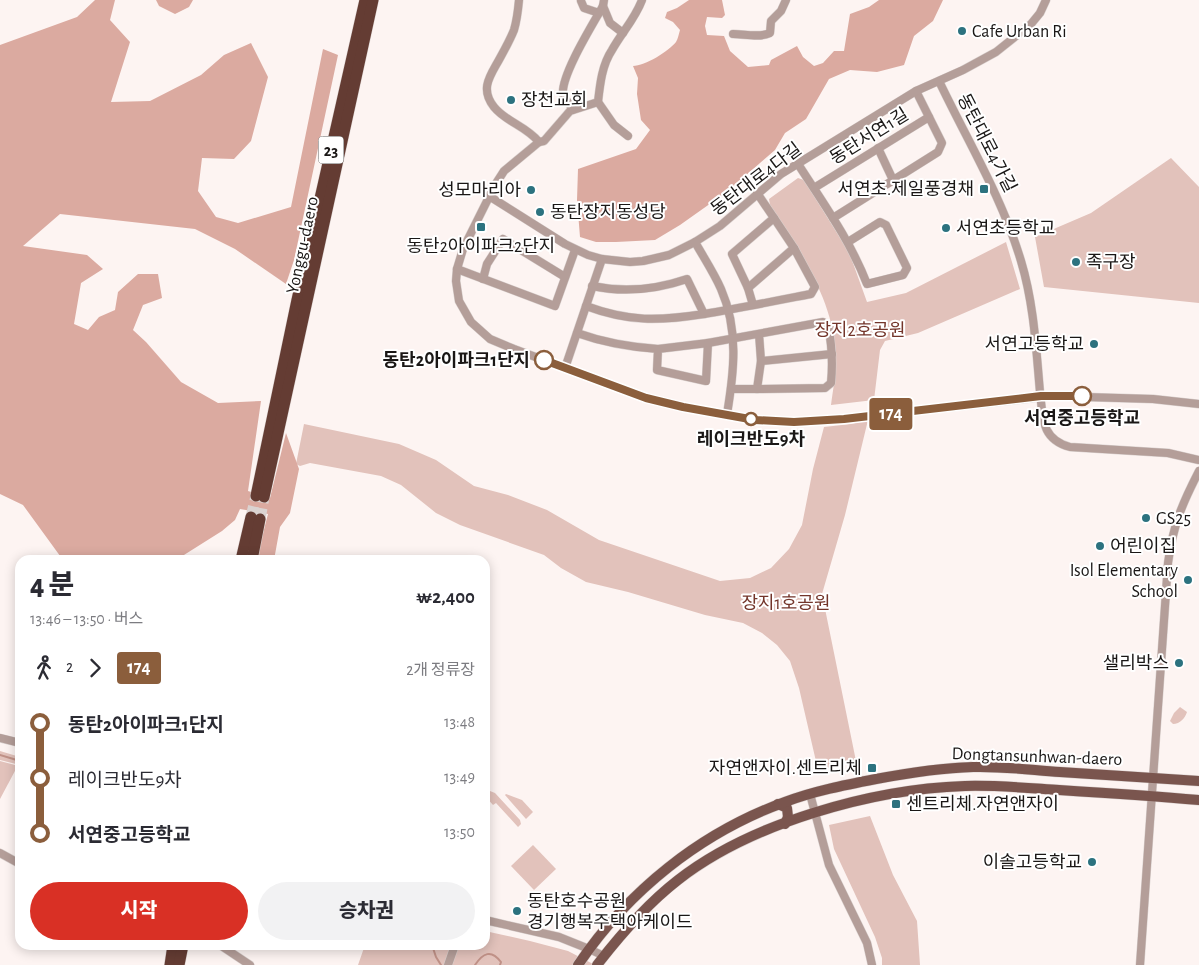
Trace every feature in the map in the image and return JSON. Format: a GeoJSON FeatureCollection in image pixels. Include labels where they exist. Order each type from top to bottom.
{"type":"FeatureCollection","features":[{"type":"Feature","properties":{"kind":"highway","name":"Yonggu-daero"},"geometry":{"type":"LineString","coordinates":[[260,497],[365,0]]}},
{"type":"Feature","properties":{"kind":"highway","name":"Yonggu-daero"},"geometry":{"type":"LineString","coordinates":[[303,299],[373,0]]}},
{"type":"Feature","properties":{"kind":"highway"},"geometry":{"type":"LineString","coordinates":[[243,555],[256,518],[252,555]]}},
{"type":"Feature","properties":{"kind":"main road","name":"Dongtansunhwan-daero"},"geometry":{"type":"LineString","coordinates":[[578,965],[589,948],[627,904],[681,857],[735,824],[778,804],[810,794],[926,770],[974,767],[1152,781],[1199,781]]}},
{"type":"Feature","properties":{"kind":"main road"},"geometry":{"type":"LineString","coordinates":[[843,805],[838,793],[841,790],[865,782]]}},
{"type":"Feature","properties":{"kind":"main road","name":"Dongtansunhwan-daero"},"geometry":{"type":"LineString","coordinates":[[597,965],[628,926],[658,897],[701,864],[755,836],[843,805],[913,791],[964,786],[998,786],[1199,800]]}},
{"type":"Feature","properties":{"kind":"main road"},"geometry":{"type":"LineString","coordinates":[[778,804],[784,806],[788,812],[785,824]]}},
{"type":"Feature","properties":{"kind":"street"},"geometry":{"type":"LineString","coordinates":[[518,0],[518,14],[514,30],[488,79],[487,92],[491,103],[502,116],[531,133],[539,142]]}},
{"type":"Feature","properties":{"kind":"street"},"geometry":{"type":"LineString","coordinates":[[628,136],[614,125],[598,102],[604,69],[611,50],[637,14],[642,0]]}},
{"type":"Feature","properties":{"kind":"street"},"geometry":{"type":"LineString","coordinates":[[733,34],[760,36],[770,33],[771,21],[781,11],[786,0]]}},
{"type":"Feature","properties":{"kind":"street","name":"동탄대로4다길"},"geometry":{"type":"LineString","coordinates":[[489,196],[575,250],[602,259],[630,262],[670,255],[695,242],[728,220],[781,174],[916,91],[981,61],[1009,43],[1031,24],[1040,13],[1046,0]]}},
{"type":"Feature","properties":{"kind":"street"},"geometry":{"type":"LineString","coordinates":[[581,1],[584,8],[602,6]]}},
{"type":"Feature","properties":{"kind":"street"},"geometry":{"type":"LineString","coordinates":[[572,110],[562,92],[565,81],[576,55],[602,6]]}},
{"type":"Feature","properties":{"kind":"street"},"geometry":{"type":"LineString","coordinates":[[602,6],[610,23],[624,34]]}},
{"type":"Feature","properties":{"kind":"street","name":"동탄대로4가길"},"geometry":{"type":"LineString","coordinates":[[939,81],[1000,203],[1021,262],[1032,310],[1046,430],[1051,438],[1059,444],[1080,448],[1168,453],[1199,460]]}},
{"type":"Feature","properties":{"kind":"street"},"geometry":{"type":"LineString","coordinates":[[916,91],[929,117]]}},
{"type":"Feature","properties":{"kind":"street"},"geometry":{"type":"LineString","coordinates":[[598,102],[572,110],[564,116],[544,141],[539,142],[504,171],[489,196],[463,249],[457,269],[456,281],[459,301],[471,322],[481,332],[500,343],[646,398],[683,407],[727,414],[737,418],[755,420],[794,422],[844,419],[1041,396],[1136,398],[1199,404]]}},
{"type":"Feature","properties":{"kind":"street","name":"동탄서연1길"},"geometry":{"type":"LineString","coordinates":[[814,188],[929,117],[942,143],[938,152],[833,218]]}},
{"type":"Feature","properties":{"kind":"street"},"geometry":{"type":"LineString","coordinates":[[878,148],[893,180]]}},
{"type":"Feature","properties":{"kind":"street"},"geometry":{"type":"LineString","coordinates":[[798,164],[848,242],[866,284],[903,275],[907,268],[886,225],[880,222],[848,242]]}},
{"type":"Feature","properties":{"kind":"street"},"geometry":{"type":"LineString","coordinates":[[586,306],[610,314],[640,319],[672,319],[811,294],[815,287],[794,248],[757,193]]}},
{"type":"Feature","properties":{"kind":"street"},"geometry":{"type":"LineString","coordinates":[[753,305],[748,288],[732,254],[774,218]]}},
{"type":"Feature","properties":{"kind":"street"},"geometry":{"type":"LineString","coordinates":[[483,279],[487,264],[503,239],[565,277]]}},
{"type":"Feature","properties":{"kind":"street"},"geometry":{"type":"LineString","coordinates":[[695,242],[717,280],[728,310],[734,338],[734,364],[727,414]]}},
{"type":"Feature","properties":{"kind":"street"},"geometry":{"type":"LineString","coordinates":[[748,288],[794,248]]}},
{"type":"Feature","properties":{"kind":"street"},"geometry":{"type":"LineString","coordinates":[[457,269],[555,306],[575,250]]}},
{"type":"Feature","properties":{"kind":"street"},"geometry":{"type":"LineString","coordinates":[[565,368],[602,259]]}},
{"type":"Feature","properties":{"kind":"street"},"geometry":{"type":"LineString","coordinates":[[592,286],[618,290],[644,290],[687,279],[704,314]]}},
{"type":"Feature","properties":{"kind":"street"},"geometry":{"type":"LineString","coordinates":[[577,333],[605,343],[658,349],[759,334],[823,322],[828,325],[832,354],[831,382],[825,388],[731,389]]}},
{"type":"Feature","properties":{"kind":"street"},"geometry":{"type":"LineString","coordinates":[[757,389],[760,361],[759,334]]}},
{"type":"Feature","properties":{"kind":"street"},"geometry":{"type":"LineString","coordinates":[[658,349],[657,370],[706,381],[708,342]]}},
{"type":"Feature","properties":{"kind":"street"},"geometry":{"type":"LineString","coordinates":[[760,361],[832,354]]}},
{"type":"Feature","properties":{"kind":"street"},"geometry":{"type":"LineString","coordinates":[[1140,965],[1163,619],[1171,543],[1182,504],[1199,471]]}},
{"type":"Feature","properties":{"kind":"street"},"geometry":{"type":"LineString","coordinates":[[0,738],[15,742]]}},
{"type":"Feature","properties":{"kind":"street"},"geometry":{"type":"LineString","coordinates":[[810,794],[828,865],[867,942],[872,965]]}},
{"type":"Feature","properties":{"kind":"street"},"geometry":{"type":"LineString","coordinates":[[0,854],[15,862]]}},
{"type":"Feature","properties":{"kind":"street"},"geometry":{"type":"LineString","coordinates":[[490,921],[546,934],[589,948],[604,956]]}},
{"type":"Feature","properties":{"kind":"street"},"geometry":{"type":"LineString","coordinates":[[228,950],[250,965]]}},
{"type":"Feature","properties":{"kind":"street"},"geometry":{"type":"LineString","coordinates":[[448,965],[453,950]]}},
{"type":"Feature","properties":{"kind":"green space"},"geometry":{"type":"Polygon","coordinates":[[[1171,158],[1199,187],[1199,303],[1044,287],[1035,237],[1091,213],[1171,158]]]}},
{"type":"Feature","properties":{"kind":"green space","name":"장지2호공원"},"geometry":{"type":"Polygon","coordinates":[[[798,178],[804,180],[849,252],[867,302],[906,293],[1006,242],[1020,289],[918,333],[885,341],[880,350],[874,400],[831,405],[836,359],[834,338],[823,297],[804,259],[770,205],[769,199],[798,178]]]}},
{"type":"Feature","properties":{"kind":"green space","name":"장지1호공원"},"geometry":{"type":"Polygon","coordinates":[[[868,420],[845,515],[822,594],[856,761],[818,770],[799,688],[790,661],[777,645],[762,633],[743,623],[705,615],[628,592],[586,582],[561,568],[544,555],[460,525],[436,513],[401,485],[381,476],[310,463],[300,466],[296,464],[304,424],[399,444],[436,460],[474,486],[508,495],[547,510],[599,540],[720,581],[750,578],[771,568],[789,549],[802,525],[813,469],[824,427],[868,420]]]}},
{"type":"Feature","properties":{"kind":"green space"},"geometry":{"type":"Polygon","coordinates":[[[1180,707],[1187,712],[1180,722],[1173,724],[1170,721],[1180,707]]]}},
{"type":"Feature","properties":{"kind":"green space"},"geometry":{"type":"Polygon","coordinates":[[[0,751],[15,756],[15,764],[0,760],[0,751]]]}},
{"type":"Feature","properties":{"kind":"green space"},"geometry":{"type":"Polygon","coordinates":[[[0,761],[15,765],[15,771],[0,799],[0,761]]]}},
{"type":"Feature","properties":{"kind":"green space"},"geometry":{"type":"Polygon","coordinates":[[[490,791],[495,793],[520,820],[521,824],[518,827],[496,803],[493,805],[490,802],[490,791]]]}},
{"type":"Feature","properties":{"kind":"green space"},"geometry":{"type":"Polygon","coordinates":[[[506,794],[522,800],[533,812],[526,819],[506,794]]]}},
{"type":"Feature","properties":{"kind":"green space"},"geometry":{"type":"Polygon","coordinates":[[[870,816],[893,875],[917,921],[920,965],[882,965],[882,958],[875,937],[834,849],[829,825],[870,816]]]}},
{"type":"Feature","properties":{"kind":"green space"},"geometry":{"type":"Polygon","coordinates":[[[533,845],[556,869],[534,890],[511,866],[533,845]]]}},
{"type":"Feature","properties":{"kind":"green space"},"geometry":{"type":"Polygon","coordinates":[[[490,932],[568,951],[595,965],[358,965],[363,950],[490,950],[490,932]]]}},
{"type":"Feature","properties":{"kind":"shaded area"},"geometry":{"type":"Polygon","coordinates":[[[95,0],[115,0],[110,20],[130,42],[111,102],[150,101],[201,75],[224,55],[251,43],[268,77],[251,141],[234,159],[202,158],[198,191],[216,217],[238,223],[291,207],[323,49],[338,55],[294,260],[286,284],[235,249],[195,229],[60,214],[23,246],[87,255],[103,269],[81,283],[74,324],[88,330],[99,317],[115,310],[118,292],[138,274],[158,274],[162,298],[143,305],[133,330],[181,382],[218,403],[261,401],[248,491],[270,498],[286,433],[299,469],[290,513],[280,527],[275,555],[257,555],[268,514],[240,509],[235,520],[222,531],[184,555],[59,555],[23,505],[0,494],[0,45],[77,17],[95,0]]]}},
{"type":"Feature","properties":{"kind":"shaded area"},"geometry":{"type":"Polygon","coordinates":[[[156,0],[193,0],[189,7],[175,14],[159,6],[156,0]]]}},
{"type":"Feature","properties":{"kind":"shaded area"},"geometry":{"type":"Polygon","coordinates":[[[689,0],[722,0],[725,15],[722,18],[707,17],[705,26],[707,35],[724,36],[730,51],[748,67],[769,65],[771,60],[797,46],[803,57],[814,66],[823,63],[834,51],[844,51],[850,14],[869,7],[879,0],[943,0],[933,21],[914,36],[904,65],[877,72],[850,70],[829,79],[806,119],[785,133],[775,150],[728,191],[680,225],[655,240],[596,242],[580,237],[577,200],[578,169],[636,149],[650,130],[641,120],[637,94],[638,78],[633,66],[644,64],[668,50],[676,42],[680,30],[673,22],[665,18],[667,12],[689,0]]]}},
{"type":"Feature","properties":{"kind":"waterway"},"geometry":{"type":"LineString","coordinates":[[0,755],[15,760]]}},
{"type":"Feature","properties":{"kind":"waterway"},"geometry":{"type":"LineString","coordinates":[[434,950],[441,965]]}},
{"type":"Feature","properties":{"kind":"waterway"},"geometry":{"type":"LineString","coordinates":[[475,965],[487,954],[494,955],[501,962],[500,965]]}},
{"type":"Feature","properties":{"kind":"tunnel"},"geometry":{"type":"LineString","coordinates":[[251,517],[256,496]]}},
{"type":"Feature","properties":{"kind":"tunnel"},"geometry":{"type":"LineString","coordinates":[[260,519],[264,497]]}},
{"type":"Feature","properties":{"kind":"bus line","name":"174"},"geometry":{"type":"LineString","coordinates":[[544,360],[646,398],[683,407],[727,414],[737,418],[755,420],[794,422],[844,419],[1041,396],[1082,396]]}},
{"type":"Feature","properties":{"kind":"place","name":"Cafe Urban Ri"},"geometry":{"type":"Point","coordinates":[962,31]}},
{"type":"Feature","properties":{"kind":"place","name":"장천교회"},"geometry":{"type":"Point","coordinates":[511,100]}},
{"type":"Feature","properties":{"kind":"place","name":"서연초.제일풍경채"},"geometry":{"type":"Point","coordinates":[984,189]}},
{"type":"Feature","properties":{"kind":"place","name":"성모마리아"},"geometry":{"type":"Point","coordinates":[531,190]}},
{"type":"Feature","properties":{"kind":"place","name":"동탄장지동성당"},"geometry":{"type":"Point","coordinates":[540,212]}},
{"type":"Feature","properties":{"kind":"place","name":"동탄2아이파크2단지"},"geometry":{"type":"Point","coordinates":[481,227]}},
{"type":"Feature","properties":{"kind":"place","name":"서연초등학교"},"geometry":{"type":"Point","coordinates":[946,228]}},
{"type":"Feature","properties":{"kind":"place","name":"족구장"},"geometry":{"type":"Point","coordinates":[1076,262]}},
{"type":"Feature","properties":{"kind":"place","name":"서연고등학교"},"geometry":{"type":"Point","coordinates":[1094,344]}},
{"type":"Feature","properties":{"kind":"place","name":"동탄2아이파크1단지"},"geometry":{"type":"Point","coordinates":[544,360]}},
{"type":"Feature","properties":{"kind":"place","name":"서연중고등학교"},"geometry":{"type":"Point","coordinates":[1082,396]}},
{"type":"Feature","properties":{"kind":"place","name":"레이크반도9차"},"geometry":{"type":"Point","coordinates":[751,419]}},
{"type":"Feature","properties":{"kind":"place","name":"GS25"},"geometry":{"type":"Point","coordinates":[1146,518]}},
{"type":"Feature","properties":{"kind":"place","name":"어린이집"},"geometry":{"type":"Point","coordinates":[1100,546]}},
{"type":"Feature","properties":{"kind":"place","name":"Isol Elementary School"},"geometry":{"type":"Point","coordinates":[1188,580]}},
{"type":"Feature","properties":{"kind":"place","name":"샐리박스"},"geometry":{"type":"Point","coordinates":[1179,663]}},
{"type":"Feature","properties":{"kind":"place","name":"자연앤자이.센트리체"},"geometry":{"type":"Point","coordinates":[872,768]}},
{"type":"Feature","properties":{"kind":"place","name":"센트리체.자연앤자이"},"geometry":{"type":"Point","coordinates":[896,804]}},
{"type":"Feature","properties":{"kind":"place","name":"이솔고등학교"},"geometry":{"type":"Point","coordinates":[1092,862]}},
{"type":"Feature","properties":{"kind":"place","name":"동탄호수공원 경기행복주택아케이드"},"geometry":{"type":"Point","coordinates":[517,911]}}]}
